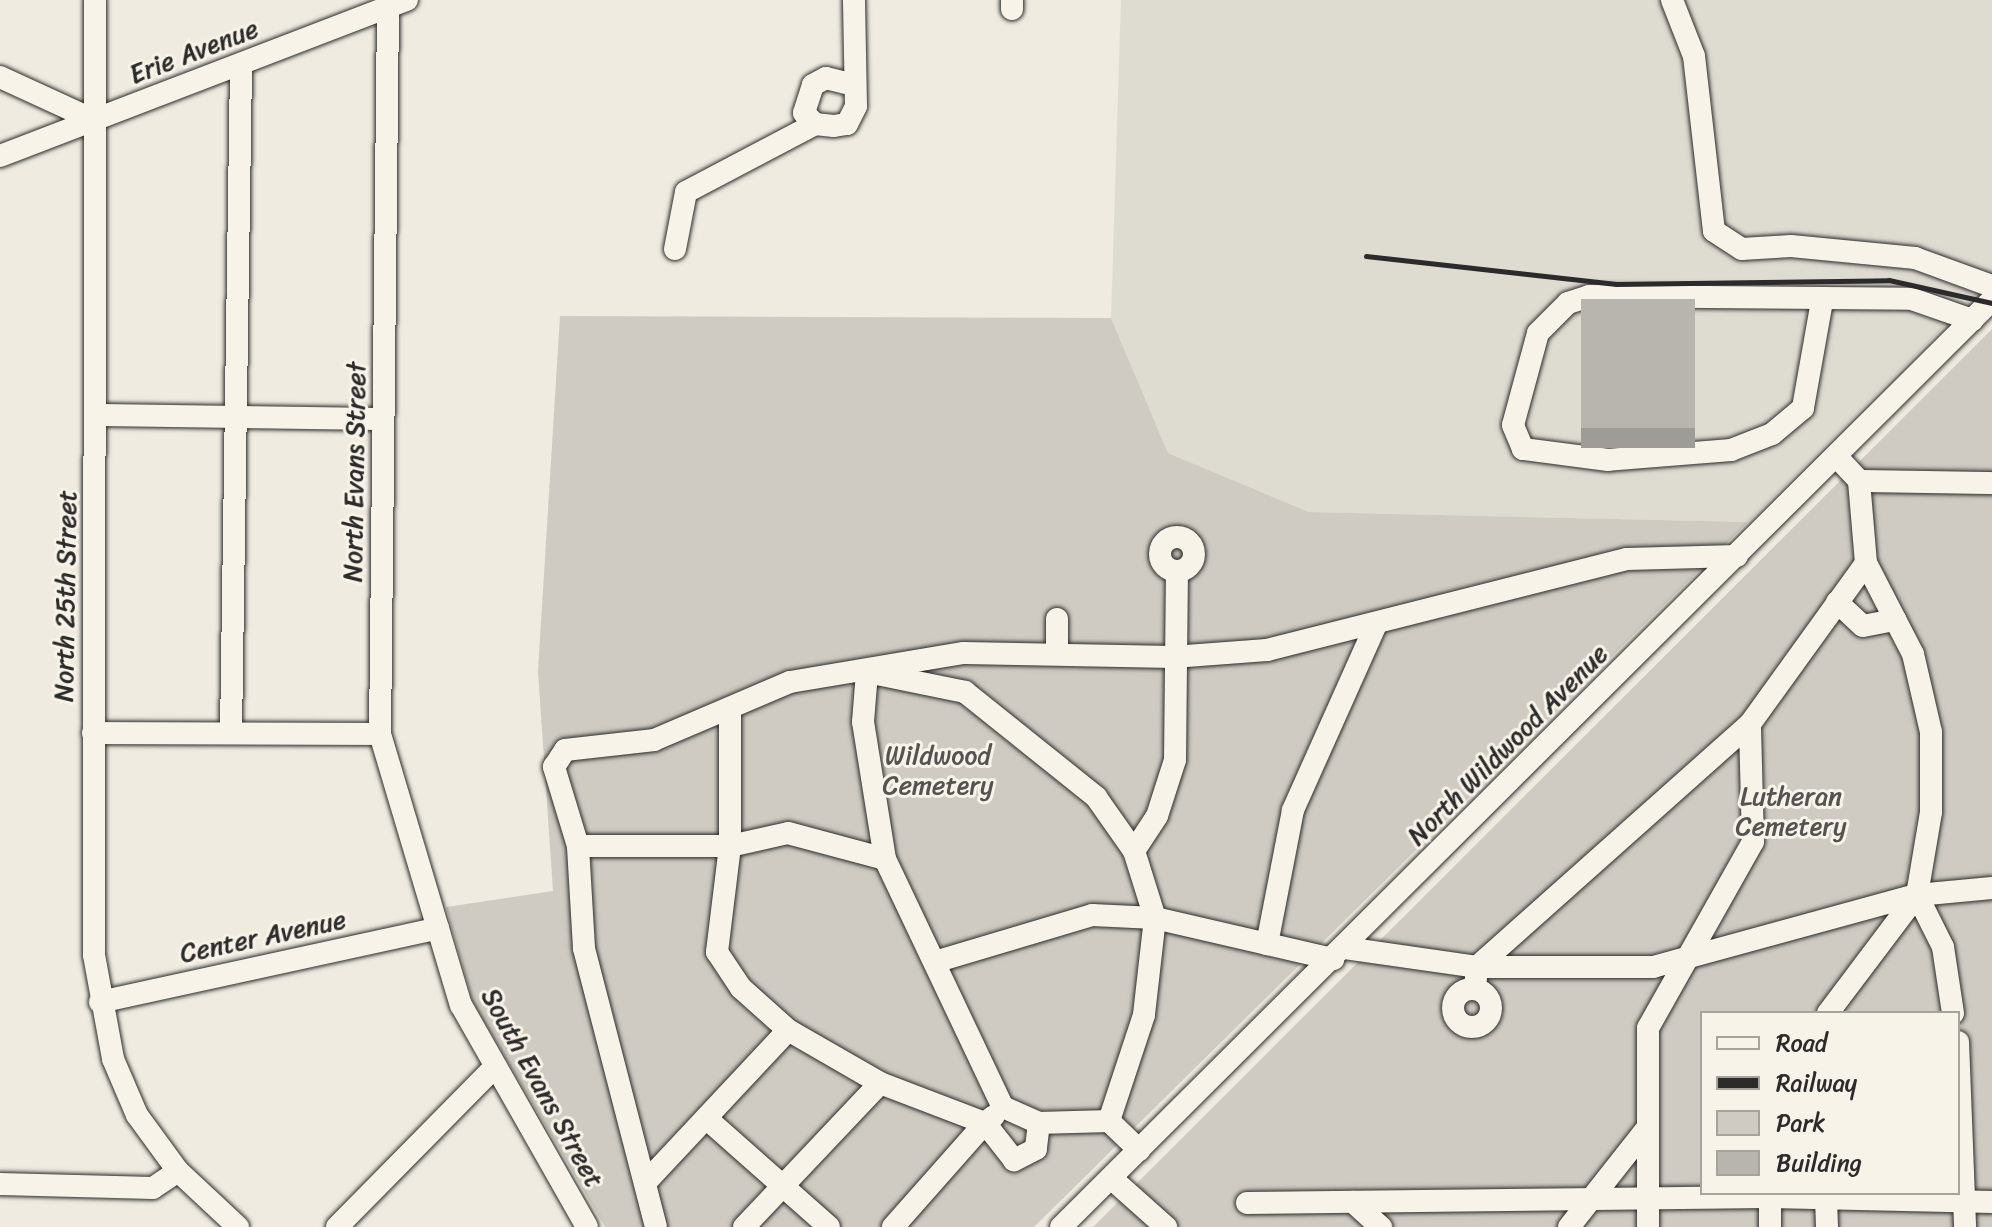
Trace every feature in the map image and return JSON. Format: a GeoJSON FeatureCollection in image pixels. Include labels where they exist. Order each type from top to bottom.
{"type":"FeatureCollection","features":[{"type":"Feature","properties":{"kind":"street","name":"North 25th Street"},"geometry":{"type":"LineString","coordinates":[[95,0],[96,415],[91,909],[100,1002],[123,1088],[178,1171],[238,1227]]}},
{"type":"Feature","properties":{"kind":"street"},"geometry":{"type":"LineString","coordinates":[[854,0],[856,106],[847,124],[815,124],[804,113],[813,85],[826,78],[854,85]]}},
{"type":"Feature","properties":{"kind":"street"},"geometry":{"type":"LineString","coordinates":[[1672,0],[1694,56],[1714,231],[1742,249],[1791,246],[1915,258],[1992,286]]}},
{"type":"Feature","properties":{"kind":"street","name":"Erie Avenue"},"geometry":{"type":"LineString","coordinates":[[0,156],[398,4]]}},
{"type":"Feature","properties":{"kind":"street","name":"North Evans Street"},"geometry":{"type":"LineString","coordinates":[[398,4],[383,419],[380,734],[438,928]]}},
{"type":"Feature","properties":{"kind":"street"},"geometry":{"type":"LineString","coordinates":[[231,733],[241,64]]}},
{"type":"Feature","properties":{"kind":"street"},"geometry":{"type":"LineString","coordinates":[[0,77],[94,120]]}},
{"type":"Feature","properties":{"kind":"street"},"geometry":{"type":"LineString","coordinates":[[675,249],[686,192],[806,135],[815,124]]}},
{"type":"Feature","properties":{"kind":"street"},"geometry":{"type":"LineString","coordinates":[[1822,301],[1803,408],[1772,434],[1731,450],[1608,460],[1523,449],[1513,425],[1520,389],[1538,333],[1568,303],[1589,296],[1822,301],[1912,299],[1972,320]]}},
{"type":"Feature","properties":{"kind":"street","name":"North Wildwood Avenue"},"geometry":{"type":"LineString","coordinates":[[1061,1227],[1339,954],[1992,300]]}},
{"type":"Feature","properties":{"kind":"street"},"geometry":{"type":"LineString","coordinates":[[96,415],[383,419]]}},
{"type":"Feature","properties":{"kind":"street"},"geometry":{"type":"LineString","coordinates":[[1830,1011],[1917,895],[1931,812],[1931,732],[1913,654],[1866,563],[1859,481],[1836,456]]}},
{"type":"Feature","properties":{"kind":"street"},"geometry":{"type":"LineString","coordinates":[[1859,481],[1992,483]]}},
{"type":"Feature","properties":{"kind":"street"},"geometry":{"type":"LineString","coordinates":[[656,1227],[584,948],[578,846],[554,767],[565,750],[654,740],[730,711],[790,682],[867,672],[964,653],[1057,652],[1173,657],[1267,650],[1375,627],[1493,588],[1627,559],[1737,556]]}},
{"type":"Feature","properties":{"kind":"street"},"geometry":{"type":"LineString","coordinates":[[1476,978],[1750,724],[1866,563]]}},
{"type":"Feature","properties":{"kind":"street"},"geometry":{"type":"LineString","coordinates":[[1134,851],[1157,816],[1175,760],[1173,657],[1177,572]]}},
{"type":"Feature","properties":{"kind":"street"},"geometry":{"type":"LineString","coordinates":[[1837,602],[1863,626],[1895,620]]}},
{"type":"Feature","properties":{"kind":"street"},"geometry":{"type":"LineString","coordinates":[[1057,619],[1057,652]]}},
{"type":"Feature","properties":{"kind":"street"},"geometry":{"type":"LineString","coordinates":[[1267,944],[1293,810],[1375,627]]}},
{"type":"Feature","properties":{"kind":"street"},"geometry":{"type":"LineString","coordinates":[[867,672],[965,692],[1096,797],[1134,851],[1155,918],[1144,1015],[1109,1121]]}},
{"type":"Feature","properties":{"kind":"street"},"geometry":{"type":"LineString","coordinates":[[867,672],[865,737],[885,859],[938,961],[1003,1107],[1039,1123],[1109,1121],[1139,1150]]}},
{"type":"Feature","properties":{"kind":"street"},"geometry":{"type":"LineString","coordinates":[[730,711],[730,846],[717,952],[741,988],[788,1030],[880,1083],[985,1123],[1014,1160],[1036,1149],[1039,1123]]}},
{"type":"Feature","properties":{"kind":"street"},"geometry":{"type":"LineString","coordinates":[[1648,1227],[1648,1028],[1681,960],[1753,842],[1750,724]]}},
{"type":"Feature","properties":{"kind":"street"},"geometry":{"type":"LineString","coordinates":[[93,733],[380,734]]}},
{"type":"Feature","properties":{"kind":"street"},"geometry":{"type":"LineString","coordinates":[[578,846],[730,846],[788,833],[885,859]]}},
{"type":"Feature","properties":{"kind":"street"},"geometry":{"type":"LineString","coordinates":[[938,961],[1092,915],[1155,918],[1267,944],[1476,978],[1653,967],[1917,895],[1992,888]]}},
{"type":"Feature","properties":{"kind":"street"},"geometry":{"type":"LineString","coordinates":[[1917,895],[1943,947],[1953,1011]]}},
{"type":"Feature","properties":{"kind":"street","name":"Center Avenue"},"geometry":{"type":"LineString","coordinates":[[100,1002],[438,928]]}},
{"type":"Feature","properties":{"kind":"street","name":"South Evans Street"},"geometry":{"type":"LineString","coordinates":[[438,928],[461,1005],[587,1227]]}},
{"type":"Feature","properties":{"kind":"street"},"geometry":{"type":"LineString","coordinates":[[645,1183],[788,1030]]}},
{"type":"Feature","properties":{"kind":"street"},"geometry":{"type":"LineString","coordinates":[[337,1227],[495,1067]]}},
{"type":"Feature","properties":{"kind":"street"},"geometry":{"type":"LineString","coordinates":[[744,1227],[880,1083]]}},
{"type":"Feature","properties":{"kind":"street"},"geometry":{"type":"LineString","coordinates":[[1960,1087],[1965,1227]]}},
{"type":"Feature","properties":{"kind":"street"},"geometry":{"type":"LineString","coordinates":[[893,1227],[985,1123],[1003,1107]]}},
{"type":"Feature","properties":{"kind":"street"},"geometry":{"type":"LineString","coordinates":[[706,1118],[829,1227]]}},
{"type":"Feature","properties":{"kind":"street"},"geometry":{"type":"LineString","coordinates":[[1569,1227],[1648,1127]]}},
{"type":"Feature","properties":{"kind":"street"},"geometry":{"type":"LineString","coordinates":[[0,1184],[153,1188],[178,1171]]}},
{"type":"Feature","properties":{"kind":"street"},"geometry":{"type":"LineString","coordinates":[[1111,1178],[1166,1227]]}},
{"type":"Feature","properties":{"kind":"street"},"geometry":{"type":"LineString","coordinates":[[1247,1203],[1770,1195],[1992,1202]]}},
{"type":"Feature","properties":{"kind":"street"},"geometry":{"type":"LineString","coordinates":[[1770,1195],[1770,1227]]}},
{"type":"Feature","properties":{"kind":"street"},"geometry":{"type":"LineString","coordinates":[[1826,1198],[1827,1227]]}},
{"type":"Feature","properties":{"kind":"street"},"geometry":{"type":"LineString","coordinates":[[1353,1202],[1381,1227]]}},
{"type":"Feature","properties":{"kind":"shaded area"},"geometry":{"type":"Polygon","coordinates":[[[1121,0],[1992,0],[1992,279],[1748,522],[1309,512],[1168,453],[1111,318],[1121,0]]]}},
{"type":"Feature","properties":{"kind":"green space","name":"Wildwood Cemetery"},"geometry":{"type":"Polygon","coordinates":[[[560,316],[1111,318],[1168,453],[1309,512],[1748,522],[1034,1227],[605,1227],[473,1002],[446,907],[553,891],[538,671],[560,316]]]}},
{"type":"Feature","properties":{"kind":"green space","name":"Lutheran Cemetery"},"geometry":{"type":"Polygon","coordinates":[[[1992,329],[1992,1227],[1093,1227],[1992,329]]]}},
{"type":"Feature","properties":{"kind":"building"},"geometry":{"type":"Polygon","coordinates":[[[1581,299],[1695,299],[1695,428],[1581,428],[1581,299]]]}},
{"type":"Feature","properties":{"kind":"railway"},"geometry":{"type":"LineString","coordinates":[[1366,256],[1616,284],[1889,280],[1992,303]]}}]}
